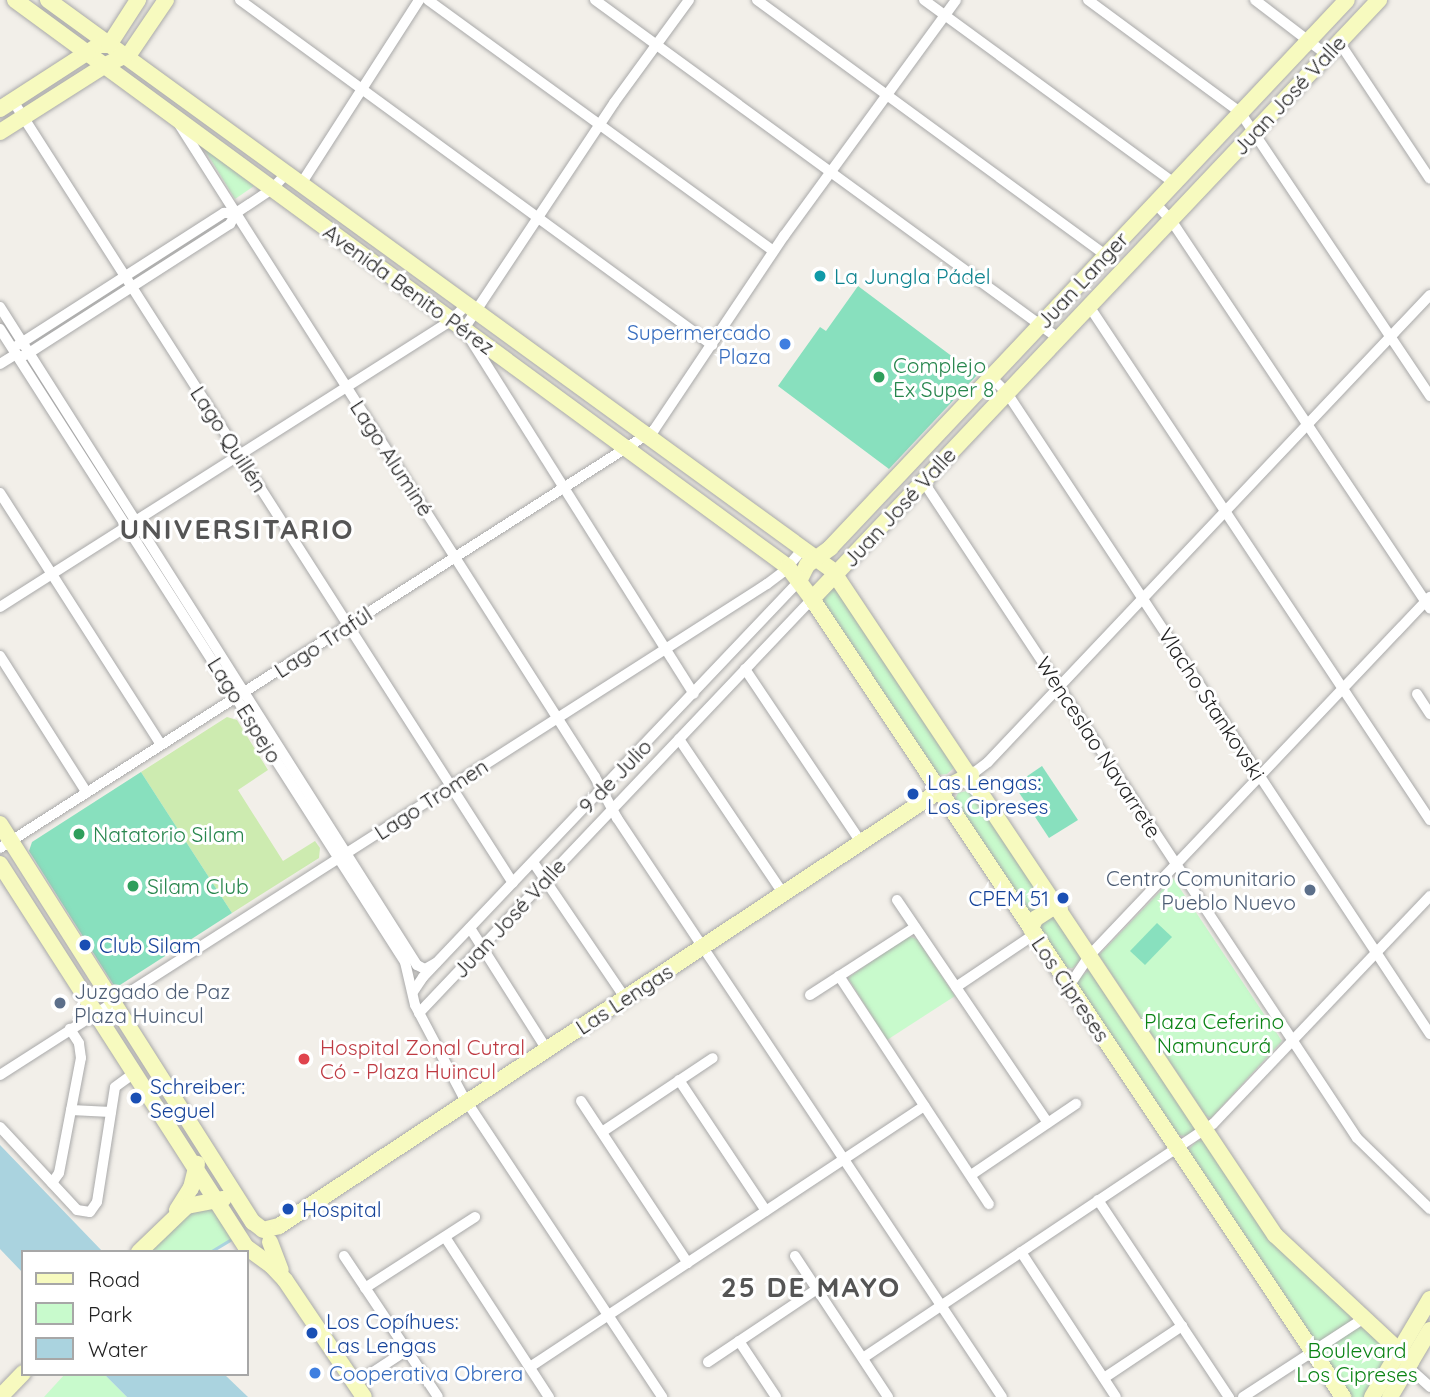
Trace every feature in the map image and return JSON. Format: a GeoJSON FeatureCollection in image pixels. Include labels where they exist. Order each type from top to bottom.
{"type":"FeatureCollection","features":[{"type":"Feature","properties":{"kind":"main road","name":"Avenida Benito Pérez"},"geometry":{"type":"LineString","coordinates":[[15,0],[87,54],[106,64],[788,567],[799,581]]}},
{"type":"Feature","properties":{"kind":"main road","name":"Avenida Benito Pérez"},"geometry":{"type":"LineString","coordinates":[[48,0],[836,573]]}},
{"type":"Feature","properties":{"kind":"main road"},"geometry":{"type":"LineString","coordinates":[[110,45],[138,0]]}},
{"type":"Feature","properties":{"kind":"main road"},"geometry":{"type":"LineString","coordinates":[[0,132],[106,64],[125,56],[136,46],[166,0]]}},
{"type":"Feature","properties":{"kind":"main road","name":"Juan Langer"},"geometry":{"type":"LineString","coordinates":[[817,559],[1174,183],[1247,122],[1310,39],[1347,0]]}},
{"type":"Feature","properties":{"kind":"main road","name":"Juan José Valle"},"geometry":{"type":"LineString","coordinates":[[812,599],[1171,220],[1247,122],[1327,55],[1379,0]]}},
{"type":"Feature","properties":{"kind":"main road"},"geometry":{"type":"LineString","coordinates":[[6,105],[103,44],[110,45]]}},
{"type":"Feature","properties":{"kind":"main road"},"geometry":{"type":"LineString","coordinates":[[106,64],[114,55],[110,45]]}},
{"type":"Feature","properties":{"kind":"main road","name":"9 de Julio"},"geometry":{"type":"LineString","coordinates":[[799,581],[804,568],[817,559]]}},
{"type":"Feature","properties":{"kind":"main road","name":"Los Cipreses"},"geometry":{"type":"LineString","coordinates":[[836,573],[1279,1239],[1406,1360]]}},
{"type":"Feature","properties":{"kind":"main road","name":"Los Cipreses"},"geometry":{"type":"LineString","coordinates":[[799,581],[1343,1397]]}},
{"type":"Feature","properties":{"kind":"main road","name":"Las Lengas"},"geometry":{"type":"LineString","coordinates":[[269,1234],[939,790],[971,775]]}},
{"type":"Feature","properties":{"kind":"main road"},"geometry":{"type":"LineString","coordinates":[[0,824],[5,845],[113,1002],[253,1222],[269,1234],[292,1290]]}},
{"type":"Feature","properties":{"kind":"main road"},"geometry":{"type":"LineString","coordinates":[[0,863],[217,1202],[251,1251],[271,1265],[292,1290],[360,1391]]}},
{"type":"Feature","properties":{"kind":"main road"},"geometry":{"type":"LineString","coordinates":[[1033,932],[1031,924],[1035,919],[1052,908],[1060,909]]}},
{"type":"Feature","properties":{"kind":"main road"},"geometry":{"type":"LineString","coordinates":[[169,1221],[189,1192],[195,1169],[205,1158],[217,1164]]}},
{"type":"Feature","properties":{"kind":"main road"},"geometry":{"type":"LineString","coordinates":[[141,1250],[190,1204],[217,1202],[229,1194],[228,1182]]}},
{"type":"Feature","properties":{"kind":"main road"},"geometry":{"type":"LineString","coordinates":[[251,1251],[247,1233],[269,1234]]}},
{"type":"Feature","properties":{"kind":"main road"},"geometry":{"type":"LineString","coordinates":[[251,1251],[265,1251],[269,1234]]}},
{"type":"Feature","properties":{"kind":"main road"},"geometry":{"type":"LineString","coordinates":[[1390,1397],[1430,1299]]}},
{"type":"Feature","properties":{"kind":"main road"},"geometry":{"type":"LineString","coordinates":[[1372,1397],[1430,1330]]}},
{"type":"Feature","properties":{"kind":"main road"},"geometry":{"type":"LineString","coordinates":[[0,1397],[21,1375]]}},
{"type":"Feature","properties":{"kind":"street"},"geometry":{"type":"LineString","coordinates":[[240,0],[712,345]]}},
{"type":"Feature","properties":{"kind":"street"},"geometry":{"type":"LineString","coordinates":[[301,184],[419,0]]}},
{"type":"Feature","properties":{"kind":"street"},"geometry":{"type":"LineString","coordinates":[[428,0],[774,251]]}},
{"type":"Feature","properties":{"kind":"street"},"geometry":{"type":"LineString","coordinates":[[595,0],[1058,338]]}},
{"type":"Feature","properties":{"kind":"street"},"geometry":{"type":"LineString","coordinates":[[0,607],[347,387],[458,325],[538,218],[689,0]]}},
{"type":"Feature","properties":{"kind":"street"},"geometry":{"type":"LineString","coordinates":[[757,0],[1106,255]]}},
{"type":"Feature","properties":{"kind":"street"},"geometry":{"type":"LineString","coordinates":[[923,0],[1174,183]]}},
{"type":"Feature","properties":{"kind":"street","name":"Lago Trafúl"},"geometry":{"type":"LineString","coordinates":[[5,845],[658,426],[774,251],[956,0]]}},
{"type":"Feature","properties":{"kind":"street"},"geometry":{"type":"LineString","coordinates":[[1088,0],[1247,122],[1430,396]]}},
{"type":"Feature","properties":{"kind":"street"},"geometry":{"type":"LineString","coordinates":[[1255,0],[1310,39],[1327,55]]}},
{"type":"Feature","properties":{"kind":"street"},"geometry":{"type":"LineString","coordinates":[[1339,42],[1430,179]]}},
{"type":"Feature","properties":{"kind":"street","name":"Lago Quillén"},"geometry":{"type":"LineString","coordinates":[[6,105],[23,117],[513,883]]}},
{"type":"Feature","properties":{"kind":"street","name":"Lago Aluminé"},"geometry":{"type":"LineString","coordinates":[[176,118],[607,799],[1002,1397]]}},
{"type":"Feature","properties":{"kind":"street"},"geometry":{"type":"LineString","coordinates":[[16,354],[21,357],[29,353],[230,224],[236,213],[272,189],[286,174]]}},
{"type":"Feature","properties":{"kind":"street"},"geometry":{"type":"LineString","coordinates":[[1069,986],[1090,955],[1428,603],[1171,220],[1155,203]]}},
{"type":"Feature","properties":{"kind":"street"},"geometry":{"type":"LineString","coordinates":[[16,354],[16,348],[22,342],[224,214],[236,213]]}},
{"type":"Feature","properties":{"kind":"street"},"geometry":{"type":"LineString","coordinates":[[971,775],[985,765],[1430,295]]}},
{"type":"Feature","properties":{"kind":"street"},"geometry":{"type":"LineString","coordinates":[[1089,306],[1430,820]]}},
{"type":"Feature","properties":{"kind":"street","name":"Lago Espejo"},"geometry":{"type":"LineString","coordinates":[[0,307],[131,524]]}},
{"type":"Feature","properties":{"kind":"street"},"geometry":{"type":"LineString","coordinates":[[458,325],[694,694]]}},
{"type":"Feature","properties":{"kind":"street","name":"Lago Espejo"},"geometry":{"type":"LineString","coordinates":[[0,329],[131,524],[342,855],[417,965],[425,969],[436,963]]}},
{"type":"Feature","properties":{"kind":"street"},"geometry":{"type":"LineString","coordinates":[[0,364],[16,354]]}},
{"type":"Feature","properties":{"kind":"street","name":"Vlacho Stankovski"},"geometry":{"type":"LineString","coordinates":[[991,377],[1007,393],[1430,1034]]}},
{"type":"Feature","properties":{"kind":"street","name":"Wenceslao Navarrete"},"geometry":{"type":"LineString","coordinates":[[923,481],[1364,1147],[1430,1209]]}},
{"type":"Feature","properties":{"kind":"street"},"geometry":{"type":"LineString","coordinates":[[0,493],[161,745]]}},
{"type":"Feature","properties":{"kind":"street","name":"Lago Tromen"},"geometry":{"type":"LineString","coordinates":[[0,1074],[767,584],[788,567],[802,550]]}},
{"type":"Feature","properties":{"kind":"street","name":"9 de Julio"},"geometry":{"type":"LineString","coordinates":[[413,993],[436,963],[533,862],[607,799],[694,694],[799,581]]}},
{"type":"Feature","properties":{"kind":"street"},"geometry":{"type":"LineString","coordinates":[[767,584],[774,584],[780,592],[780,604]]}},
{"type":"Feature","properties":{"kind":"street","name":"Juan José Valle"},"geometry":{"type":"LineString","coordinates":[[419,1013],[545,880],[607,799],[679,739],[812,599]]}},
{"type":"Feature","properties":{"kind":"street"},"geometry":{"type":"LineString","coordinates":[[0,656],[86,793]]}},
{"type":"Feature","properties":{"kind":"street"},"geometry":{"type":"LineString","coordinates":[[745,668],[861,842]]}},
{"type":"Feature","properties":{"kind":"street"},"geometry":{"type":"LineString","coordinates":[[1417,694],[1430,714]]}},
{"type":"Feature","properties":{"kind":"street"},"geometry":{"type":"LineString","coordinates":[[679,739],[783,894]]}},
{"type":"Feature","properties":{"kind":"street","name":"Lago Espejo"},"geometry":{"type":"LineString","coordinates":[[342,855],[405,962],[419,1013],[467,1102],[662,1397]]}},
{"type":"Feature","properties":{"kind":"street"},"geometry":{"type":"LineString","coordinates":[[533,862],[625,998]]}},
{"type":"Feature","properties":{"kind":"street"},"geometry":{"type":"LineString","coordinates":[[863,1358],[1205,1129],[1430,897]]}},
{"type":"Feature","properties":{"kind":"street"},"geometry":{"type":"LineString","coordinates":[[897,900],[1048,1123]]}},
{"type":"Feature","properties":{"kind":"street"},"geometry":{"type":"LineString","coordinates":[[810,996],[915,926]]}},
{"type":"Feature","properties":{"kind":"street"},"geometry":{"type":"LineString","coordinates":[[470,928],[547,1049]]}},
{"type":"Feature","properties":{"kind":"street"},"geometry":{"type":"LineString","coordinates":[[956,987],[1033,932]]}},
{"type":"Feature","properties":{"kind":"street"},"geometry":{"type":"LineString","coordinates":[[839,976],[989,1204]]}},
{"type":"Feature","properties":{"kind":"street"},"geometry":{"type":"LineString","coordinates":[[52,1183],[59,1173],[81,1055],[70,1029]]}},
{"type":"Feature","properties":{"kind":"street"},"geometry":{"type":"LineString","coordinates":[[602,1132],[713,1058]]}},
{"type":"Feature","properties":{"kind":"street"},"geometry":{"type":"LineString","coordinates":[[0,1127],[79,1212],[90,1212],[97,1202],[116,1085],[134,1073]]}},
{"type":"Feature","properties":{"kind":"street"},"geometry":{"type":"LineString","coordinates":[[679,1080],[766,1211]]}},
{"type":"Feature","properties":{"kind":"street"},"geometry":{"type":"LineString","coordinates":[[581,1101],[688,1263]]}},
{"type":"Feature","properties":{"kind":"street"},"geometry":{"type":"LineString","coordinates":[[971,1175],[1076,1104]]}},
{"type":"Feature","properties":{"kind":"street"},"geometry":{"type":"LineString","coordinates":[[530,1367],[925,1106]]}},
{"type":"Feature","properties":{"kind":"street"},"geometry":{"type":"LineString","coordinates":[[71,1110],[111,1112]]}},
{"type":"Feature","properties":{"kind":"street"},"geometry":{"type":"LineString","coordinates":[[1098,1200],[1229,1397]]}},
{"type":"Feature","properties":{"kind":"street"},"geometry":{"type":"LineString","coordinates":[[365,1288],[475,1217]]}},
{"type":"Feature","properties":{"kind":"street"},"geometry":{"type":"LineString","coordinates":[[444,1237],[549,1397]]}},
{"type":"Feature","properties":{"kind":"street"},"geometry":{"type":"LineString","coordinates":[[1021,1252],[1116,1397]]}},
{"type":"Feature","properties":{"kind":"street"},"geometry":{"type":"LineString","coordinates":[[344,1256],[438,1397]]}},
{"type":"Feature","properties":{"kind":"street"},"geometry":{"type":"LineString","coordinates":[[795,1256],[888,1397]]}},
{"type":"Feature","properties":{"kind":"street"},"geometry":{"type":"LineString","coordinates":[[708,1362],[817,1289]]}},
{"type":"Feature","properties":{"kind":"street"},"geometry":{"type":"LineString","coordinates":[[1243,1397],[1363,1318]]}},
{"type":"Feature","properties":{"kind":"street"},"geometry":{"type":"LineString","coordinates":[[1104,1378],[1182,1326]]}},
{"type":"Feature","properties":{"kind":"street"},"geometry":{"type":"LineString","coordinates":[[739,1341],[776,1397]]}},
{"type":"Feature","properties":{"kind":"street"},"geometry":{"type":"LineString","coordinates":[[360,1391],[407,1350]]}},
{"type":"Feature","properties":{"kind":"street"},"geometry":{"type":"LineString","coordinates":[[1406,1360],[1430,1387]]}},
{"type":"Feature","properties":{"kind":"green space"},"geometry":{"type":"Polygon","coordinates":[[[203,147],[254,186],[235,199],[203,147]]]}},
{"type":"Feature","properties":{"kind":"green space","name":"Complejo Ex Super 8"},"geometry":{"type":"Polygon","coordinates":[[[858,286],[977,375],[889,469],[778,386],[820,327],[826,331],[858,286]]]}},
{"type":"Feature","properties":{"kind":"green space"},"geometry":{"type":"Polygon","coordinates":[[[835,584],[956,766],[947,774],[937,775],[822,604],[821,596],[835,584]]]}},
{"type":"Feature","properties":{"kind":"green space"},"geometry":{"type":"Polygon","coordinates":[[[227,717],[237,720],[268,770],[238,790],[283,861],[315,841],[320,848],[319,858],[232,913],[141,772],[227,717]]]}},
{"type":"Feature","properties":{"kind":"green space"},"geometry":{"type":"Polygon","coordinates":[[[1042,766],[1078,820],[1049,838],[1014,785],[1042,766]]]}},
{"type":"Feature","properties":{"kind":"green space","name":"Silam Club"},"geometry":{"type":"Polygon","coordinates":[[[141,772],[232,913],[120,985],[113,984],[29,851],[32,842],[141,772]]]}},
{"type":"Feature","properties":{"kind":"green space"},"geometry":{"type":"Polygon","coordinates":[[[971,790],[1051,905],[1031,918],[954,801],[958,793],[971,790]]]}},
{"type":"Feature","properties":{"kind":"green space","name":"Plaza Ceferino Namuncurá"},"geometry":{"type":"Polygon","coordinates":[[[1173,878],[1282,1041],[1211,1118],[1206,1116],[1099,955],[1173,878]]]}},
{"type":"Feature","properties":{"kind":"green space"},"geometry":{"type":"Polygon","coordinates":[[[1053,913],[1084,956],[1073,968],[1067,968],[1038,929],[1039,923],[1053,913]]]}},
{"type":"Feature","properties":{"kind":"green space"},"geometry":{"type":"Polygon","coordinates":[[[1157,923],[1172,937],[1145,965],[1130,951],[1157,923]]]}},
{"type":"Feature","properties":{"kind":"green space"},"geometry":{"type":"Polygon","coordinates":[[[908,936],[917,939],[955,996],[887,1040],[848,978],[908,936]]]}},
{"type":"Feature","properties":{"kind":"green space"},"geometry":{"type":"Polygon","coordinates":[[[1089,970],[1196,1128],[1188,1136],[1176,1135],[1078,988],[1076,981],[1089,970]]]}},
{"type":"Feature","properties":{"kind":"green space","name":"Boulevard Los Cipreses"},"geometry":{"type":"Polygon","coordinates":[[[1204,1140],[1350,1315],[1351,1321],[1316,1344],[1188,1150],[1197,1141],[1204,1140]]]}},
{"type":"Feature","properties":{"kind":"green space"},"geometry":{"type":"Polygon","coordinates":[[[209,1206],[233,1239],[214,1250],[151,1250],[189,1209],[209,1206]]]}},
{"type":"Feature","properties":{"kind":"green space","name":"Boulevard Los Cipreses"},"geometry":{"type":"Polygon","coordinates":[[[1364,1327],[1392,1353],[1368,1397],[1349,1397],[1322,1355],[1326,1349],[1357,1328],[1364,1327]]]}},
{"type":"Feature","properties":{"kind":"green space"},"geometry":{"type":"Polygon","coordinates":[[[63,1376],[106,1376],[127,1397],[44,1397],[63,1376]]]}},
{"type":"Feature","properties":{"kind":"water"},"geometry":{"type":"Polygon","coordinates":[[[0,1145],[101,1250],[21,1250],[21,1271],[0,1249],[0,1145]]]}},
{"type":"Feature","properties":{"kind":"water"},"geometry":{"type":"Polygon","coordinates":[[[106,1376],[226,1376],[248,1397],[127,1397],[106,1376]]]}},
{"type":"Feature","properties":{"kind":"waterway"},"geometry":{"type":"LineString","coordinates":[[213,1250],[230,1240]]}},
{"type":"Feature","properties":{"kind":"place","name":"La Jungla Pádel"},"geometry":{"type":"Point","coordinates":[820,276]}},
{"type":"Feature","properties":{"kind":"place","name":"Supermercado Plaza"},"geometry":{"type":"Point","coordinates":[785,344]}},
{"type":"Feature","properties":{"kind":"place","name":"Complejo Ex Super 8"},"geometry":{"type":"Point","coordinates":[879,377]}},
{"type":"Feature","properties":{"kind":"place","name":"Las Lengas: Los Cipreses"},"geometry":{"type":"Point","coordinates":[913,794]}},
{"type":"Feature","properties":{"kind":"place","name":"Natatorio Silam"},"geometry":{"type":"Point","coordinates":[79,834]}},
{"type":"Feature","properties":{"kind":"place","name":"Silam Club"},"geometry":{"type":"Point","coordinates":[133,886]}},
{"type":"Feature","properties":{"kind":"place","name":"Centro Comunitario Pueblo Nuevo"},"geometry":{"type":"Point","coordinates":[1310,890]}},
{"type":"Feature","properties":{"kind":"place","name":"CPEM 51"},"geometry":{"type":"Point","coordinates":[1063,898]}},
{"type":"Feature","properties":{"kind":"place","name":"Club Silam"},"geometry":{"type":"Point","coordinates":[85,945]}},
{"type":"Feature","properties":{"kind":"place","name":"Juzgado de Paz Plaza Huincul"},"geometry":{"type":"Point","coordinates":[60,1003]}},
{"type":"Feature","properties":{"kind":"place","name":"Hospital Zonal Cutral Có - Plaza Huincul"},"geometry":{"type":"Point","coordinates":[304,1059]}},
{"type":"Feature","properties":{"kind":"place","name":"Schreiber: Seguel"},"geometry":{"type":"Point","coordinates":[136,1098]}},
{"type":"Feature","properties":{"kind":"place","name":"Hospital"},"geometry":{"type":"Point","coordinates":[288,1209]}},
{"type":"Feature","properties":{"kind":"place","name":"Los Copíhues: Las Lengas"},"geometry":{"type":"Point","coordinates":[312,1333]}},
{"type":"Feature","properties":{"kind":"place","name":"Cooperativa Obrera"},"geometry":{"type":"Point","coordinates":[315,1373]}},
{"type":"Feature","properties":{"kind":"district","name":"UNIVERSITARIO"},"geometry":{"type":"Point","coordinates":[237,529]}},
{"type":"Feature","properties":{"kind":"district","name":"25 DE MAYO"},"geometry":{"type":"Point","coordinates":[811,1287]}}]}
